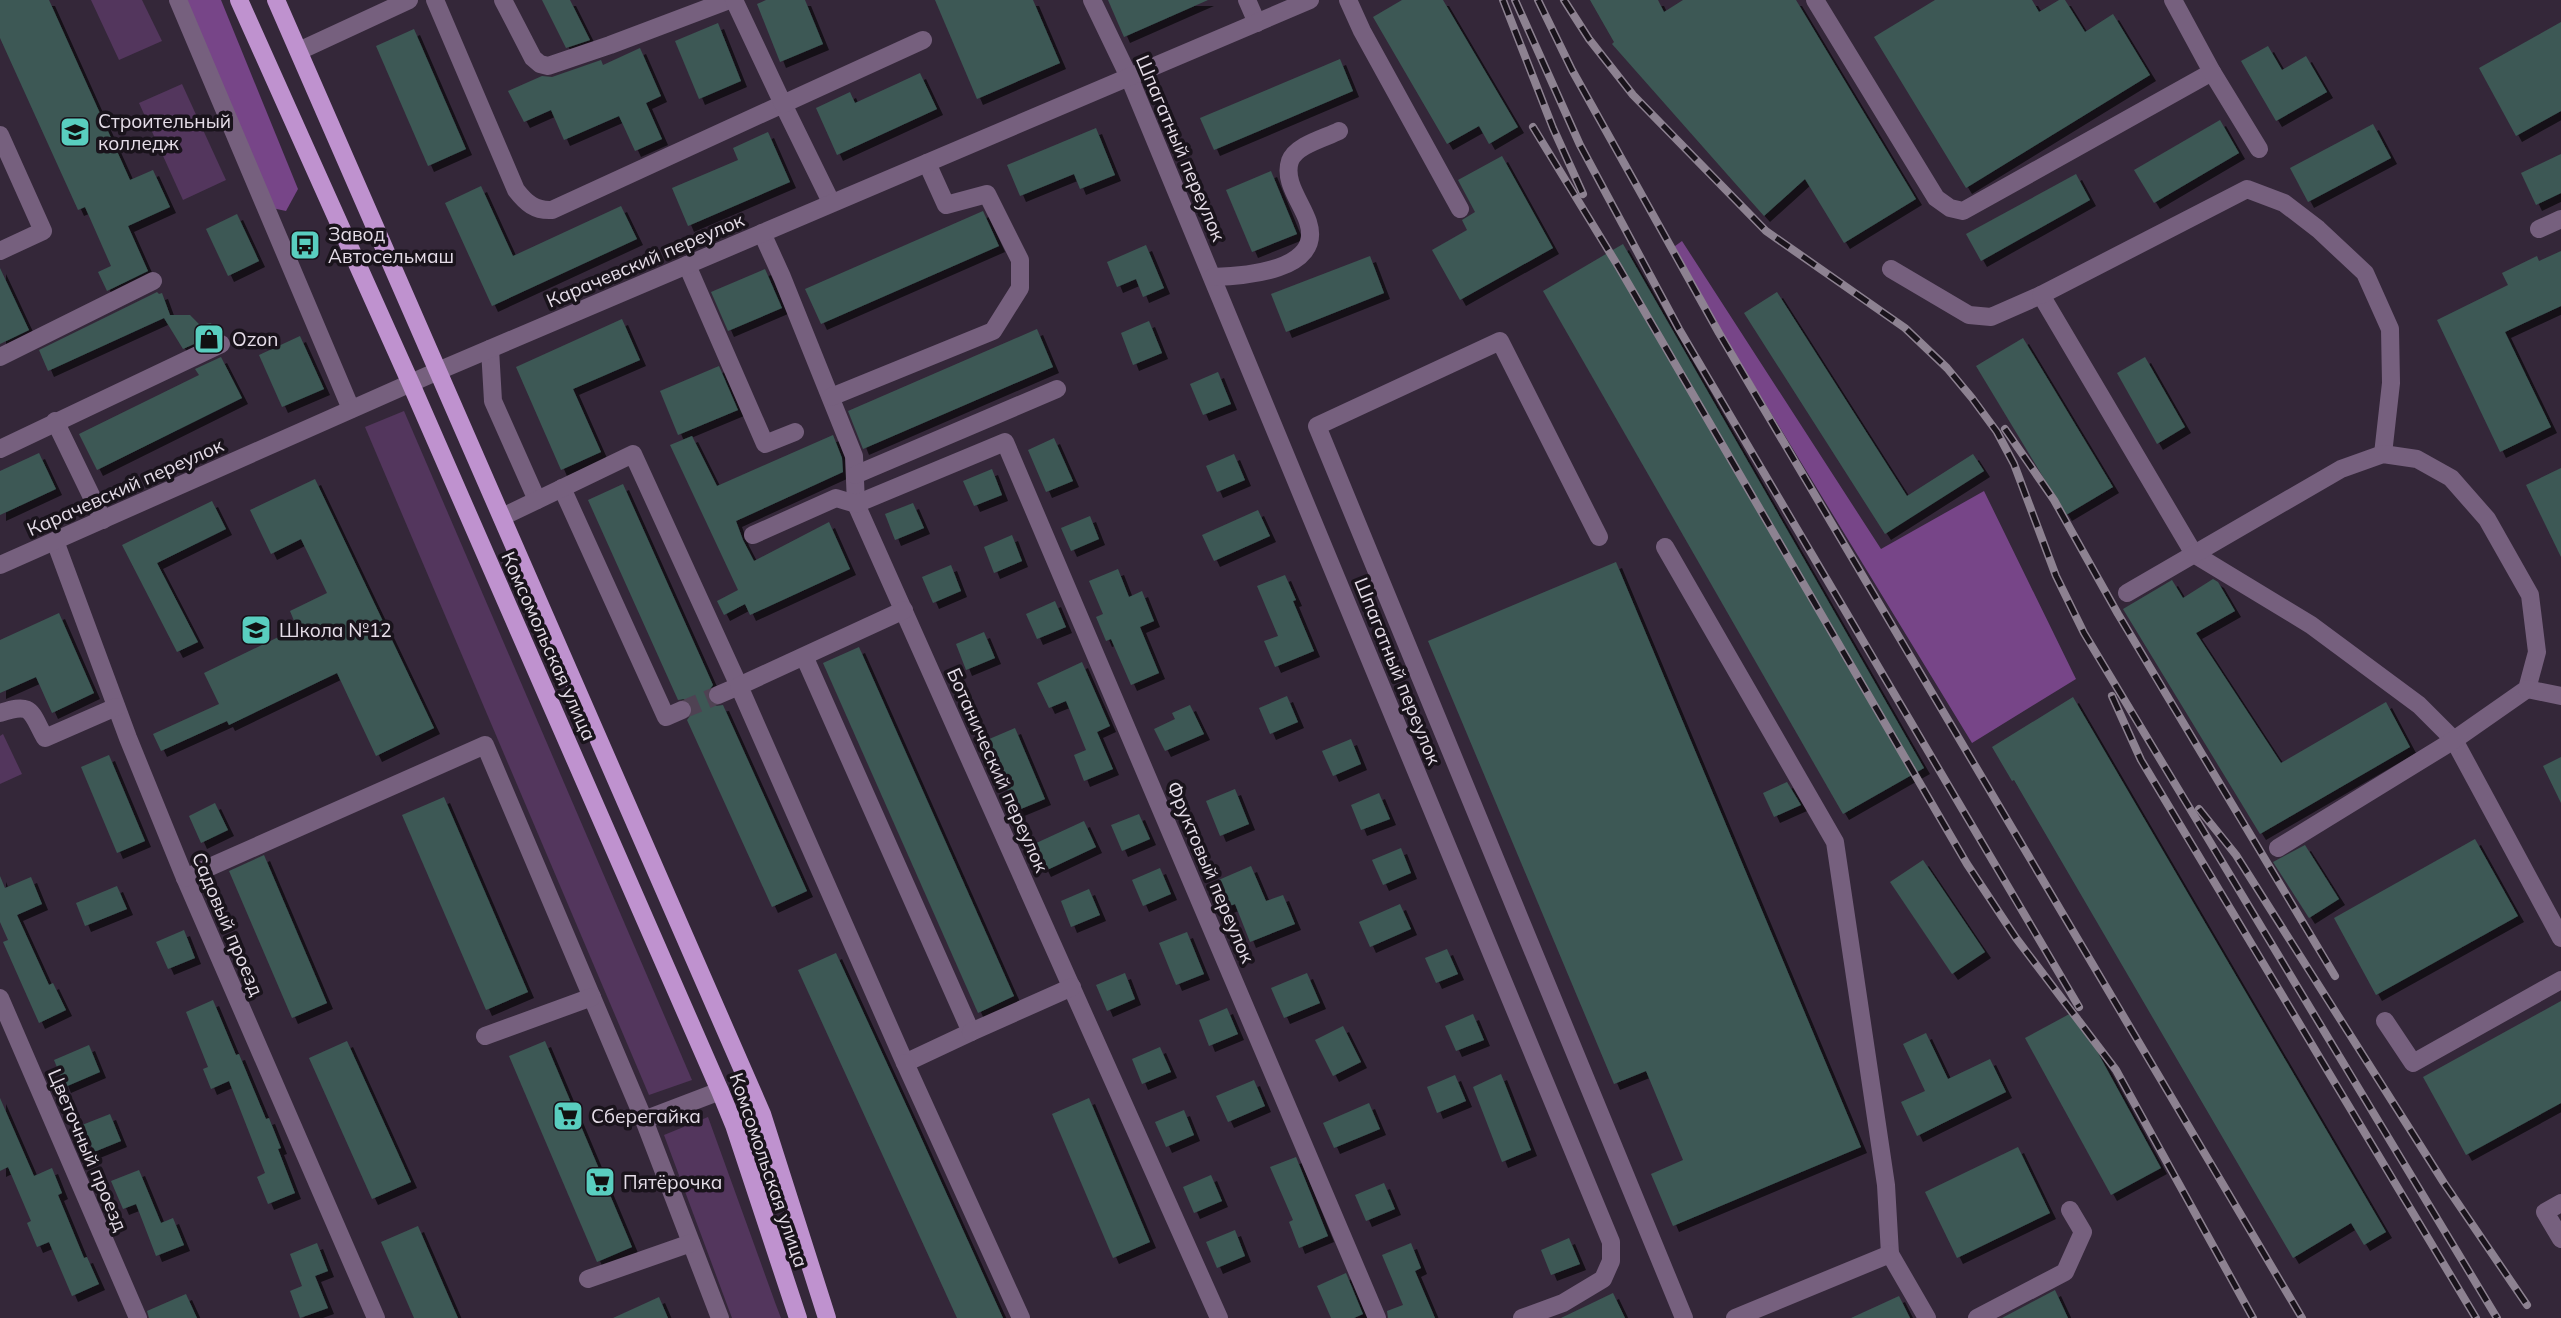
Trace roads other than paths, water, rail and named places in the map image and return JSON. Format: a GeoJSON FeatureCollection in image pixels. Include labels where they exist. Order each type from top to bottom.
{"type":"FeatureCollection","features":[{"type":"Feature","properties":{"kind":"main road","name":"Комсомольская улица"},"geometry":{"type":"LineString","coordinates":[[239,0],[411,383],[720,1091],[734,1125],[798,1318]]}},
{"type":"Feature","properties":{"kind":"main road","name":"Комсомольская улица"},"geometry":{"type":"LineString","coordinates":[[276,0],[762,1114],[827,1318]]}},
{"type":"Feature","properties":{"kind":"street"},"geometry":{"type":"LineString","coordinates":[[178,0],[351,409]]}},
{"type":"Feature","properties":{"kind":"street"},"geometry":{"type":"LineString","coordinates":[[299,51],[409,0]]}},
{"type":"Feature","properties":{"kind":"street"},"geometry":{"type":"LineString","coordinates":[[435,0],[516,190],[526,202],[541,211],[552,210],[923,40]]}},
{"type":"Feature","properties":{"kind":"street"},"geometry":{"type":"LineString","coordinates":[[503,0],[533,58],[548,66],[610,46],[732,0],[831,202]]}},
{"type":"Feature","properties":{"kind":"street","name":"Шпагатный переулок"},"geometry":{"type":"LineString","coordinates":[[1092,0],[1129,77],[1213,277],[1611,1242],[1611,1261],[1603,1279],[1563,1303],[1522,1318]]}},
{"type":"Feature","properties":{"kind":"street"},"geometry":{"type":"LineString","coordinates":[[1247,0],[1257,23]]}},
{"type":"Feature","properties":{"kind":"street","name":"Карачевский переулок"},"geometry":{"type":"LineString","coordinates":[[0,565],[411,383],[1310,0]]}},
{"type":"Feature","properties":{"kind":"street"},"geometry":{"type":"LineString","coordinates":[[1348,0],[1362,31],[1460,209]]}},
{"type":"Feature","properties":{"kind":"street"},"geometry":{"type":"LineString","coordinates":[[1815,0],[1936,198],[1950,208],[1963,211],[2212,72]]}},
{"type":"Feature","properties":{"kind":"street"},"geometry":{"type":"LineString","coordinates":[[2173,0],[2212,72],[2259,149]]}},
{"type":"Feature","properties":{"kind":"street"},"geometry":{"type":"LineString","coordinates":[[1213,277],[1249,276],[1295,260],[1307,250],[1311,239],[1309,223],[1288,176],[1290,159],[1301,149],[1339,131]]}},
{"type":"Feature","properties":{"kind":"street"},"geometry":{"type":"LineString","coordinates":[[0,135],[43,231],[0,251]]}},
{"type":"Feature","properties":{"kind":"street"},"geometry":{"type":"LineString","coordinates":[[831,397],[993,331],[1020,288],[1020,260],[987,194],[946,205],[928,163]]}},
{"type":"Feature","properties":{"kind":"street"},"geometry":{"type":"LineString","coordinates":[[1891,269],[1969,315],[1991,317],[2041,295],[2247,189],[2284,203],[2318,229],[2365,273],[2390,329],[2391,383],[2383,454]]}},
{"type":"Feature","properties":{"kind":"street"},"geometry":{"type":"LineString","coordinates":[[2539,229],[2561,219]]}},
{"type":"Feature","properties":{"kind":"street","name":"Ботанический переулок"},"geometry":{"type":"LineString","coordinates":[[762,233],[854,456],[856,503],[1219,1318]]}},
{"type":"Feature","properties":{"kind":"street"},"geometry":{"type":"LineString","coordinates":[[687,265],[765,444],[795,432]]}},
{"type":"Feature","properties":{"kind":"street"},"geometry":{"type":"LineString","coordinates":[[0,357],[153,281]]}},
{"type":"Feature","properties":{"kind":"street"},"geometry":{"type":"LineString","coordinates":[[2041,295],[2194,554],[2311,625],[2419,705],[2455,740],[2561,938]]}},
{"type":"Feature","properties":{"kind":"street"},"geometry":{"type":"LineString","coordinates":[[1600,537],[1500,341],[1317,426],[1684,1318]]}},
{"type":"Feature","properties":{"kind":"street"},"geometry":{"type":"LineString","coordinates":[[0,449],[221,344]]}},
{"type":"Feature","properties":{"kind":"street"},"geometry":{"type":"LineString","coordinates":[[490,349],[493,401],[537,500]]}},
{"type":"Feature","properties":{"kind":"street"},"geometry":{"type":"LineString","coordinates":[[855,475],[1057,389]]}},
{"type":"Feature","properties":{"kind":"street"},"geometry":{"type":"LineString","coordinates":[[55,421],[103,520]]}},
{"type":"Feature","properties":{"kind":"street","name":"Фруктовый переулок"},"geometry":{"type":"LineString","coordinates":[[856,503],[1005,442],[1377,1318]]}},
{"type":"Feature","properties":{"kind":"street"},"geometry":{"type":"LineString","coordinates":[[502,517],[633,454],[1021,1318]]}},
{"type":"Feature","properties":{"kind":"street"},"geometry":{"type":"LineString","coordinates":[[2127,593],[2341,469],[2383,454],[2417,459],[2451,478],[2487,519],[2530,595],[2537,652],[2526,689],[2455,740],[2278,848]]}},
{"type":"Feature","properties":{"kind":"street"},"geometry":{"type":"LineString","coordinates":[[562,488],[666,717],[682,710]]}},
{"type":"Feature","properties":{"kind":"street"},"geometry":{"type":"LineString","coordinates":[[753,535],[836,498],[856,503]]}},
{"type":"Feature","properties":{"kind":"street","name":"Садовый проезд"},"geometry":{"type":"LineString","coordinates":[[55,541],[116,707],[186,878],[376,1318]]}},
{"type":"Feature","properties":{"kind":"street"},"geometry":{"type":"LineString","coordinates":[[1665,547],[1835,842],[1886,1185],[1890,1254],[1927,1318]]}},
{"type":"Feature","properties":{"kind":"street"},"geometry":{"type":"LineString","coordinates":[[718,695],[904,610]]}},
{"type":"Feature","properties":{"kind":"street"},"geometry":{"type":"LineString","coordinates":[[804,656],[971,1032]]}},
{"type":"Feature","properties":{"kind":"street"},"geometry":{"type":"LineString","coordinates":[[2526,689],[2561,696]]}},
{"type":"Feature","properties":{"kind":"street"},"geometry":{"type":"LineString","coordinates":[[0,713],[20,707],[29,710],[45,738],[116,707]]}},
{"type":"Feature","properties":{"kind":"street"},"geometry":{"type":"LineString","coordinates":[[186,878],[485,745],[644,1120],[720,1318]]}},
{"type":"Feature","properties":{"kind":"street"},"geometry":{"type":"LineString","coordinates":[[2385,1021],[2413,1063],[2561,980]]}},
{"type":"Feature","properties":{"kind":"street"},"geometry":{"type":"LineString","coordinates":[[905,1063],[1072,987]]}},
{"type":"Feature","properties":{"kind":"street"},"geometry":{"type":"LineString","coordinates":[[485,1036],[592,997]]}},
{"type":"Feature","properties":{"kind":"street","name":"Цветочный проезд"},"geometry":{"type":"LineString","coordinates":[[0,998],[138,1318]]}},
{"type":"Feature","properties":{"kind":"street"},"geometry":{"type":"LineString","coordinates":[[644,1120],[720,1091]]}},
{"type":"Feature","properties":{"kind":"street"},"geometry":{"type":"LineString","coordinates":[[2561,1203],[2545,1212],[2561,1239]]}},
{"type":"Feature","properties":{"kind":"street"},"geometry":{"type":"LineString","coordinates":[[1977,1318],[2066,1272],[2083,1232],[2070,1210]]}},
{"type":"Feature","properties":{"kind":"street"},"geometry":{"type":"LineString","coordinates":[[588,1279],[691,1243]]}},
{"type":"Feature","properties":{"kind":"street"},"geometry":{"type":"LineString","coordinates":[[1735,1318],[1890,1254]]}},
{"type":"Feature","properties":{"kind":"tunnel"},"geometry":{"type":"LineString","coordinates":[[682,710],[718,695]]}},
{"type":"Feature","properties":{"kind":"railway"},"geometry":{"type":"LineString","coordinates":[[1503,0],[1553,128],[1583,194]]}},
{"type":"Feature","properties":{"kind":"railway"},"geometry":{"type":"LineString","coordinates":[[1515,0],[1580,145],[1679,329],[2079,1007]]}},
{"type":"Feature","properties":{"kind":"railway"},"geometry":{"type":"LineString","coordinates":[[1538,0],[1572,70],[1719,333],[2302,1318]]}},
{"type":"Feature","properties":{"kind":"railway"},"geometry":{"type":"LineString","coordinates":[[1564,0],[1589,39],[1633,95],[1766,231],[1905,328],[1947,368],[1997,432],[2014,464],[2056,576],[2084,633],[2497,1318]]}},
{"type":"Feature","properties":{"kind":"railway"},"geometry":{"type":"LineString","coordinates":[[1533,127],[1618,266],[1967,864],[2016,938],[2116,1070],[2253,1318]]}},
{"type":"Feature","properties":{"kind":"railway"},"geometry":{"type":"LineString","coordinates":[[2005,429],[2054,500],[2118,614],[2335,976]]}},
{"type":"Feature","properties":{"kind":"railway"},"geometry":{"type":"LineString","coordinates":[[2112,696],[2141,760],[2476,1318]]}},
{"type":"Feature","properties":{"kind":"railway"},"geometry":{"type":"LineString","coordinates":[[2199,809],[2236,855],[2444,1183],[2527,1305]]}},
{"type":"Feature","properties":{"kind":"place","name":"Строительный колледж"},"geometry":{"type":"Point","coordinates":[75,132]}},
{"type":"Feature","properties":{"kind":"place","name":"Завод Автосельмаш"},"geometry":{"type":"Point","coordinates":[305,245]}},
{"type":"Feature","properties":{"kind":"place","name":"Ozon"},"geometry":{"type":"Point","coordinates":[209,339]}},
{"type":"Feature","properties":{"kind":"place","name":"Школа №12"},"geometry":{"type":"Point","coordinates":[256,630]}},
{"type":"Feature","properties":{"kind":"place","name":"Сберегайка"},"geometry":{"type":"Point","coordinates":[568,1116]}},
{"type":"Feature","properties":{"kind":"place","name":"Пятёрочка"},"geometry":{"type":"Point","coordinates":[600,1182]}}]}
